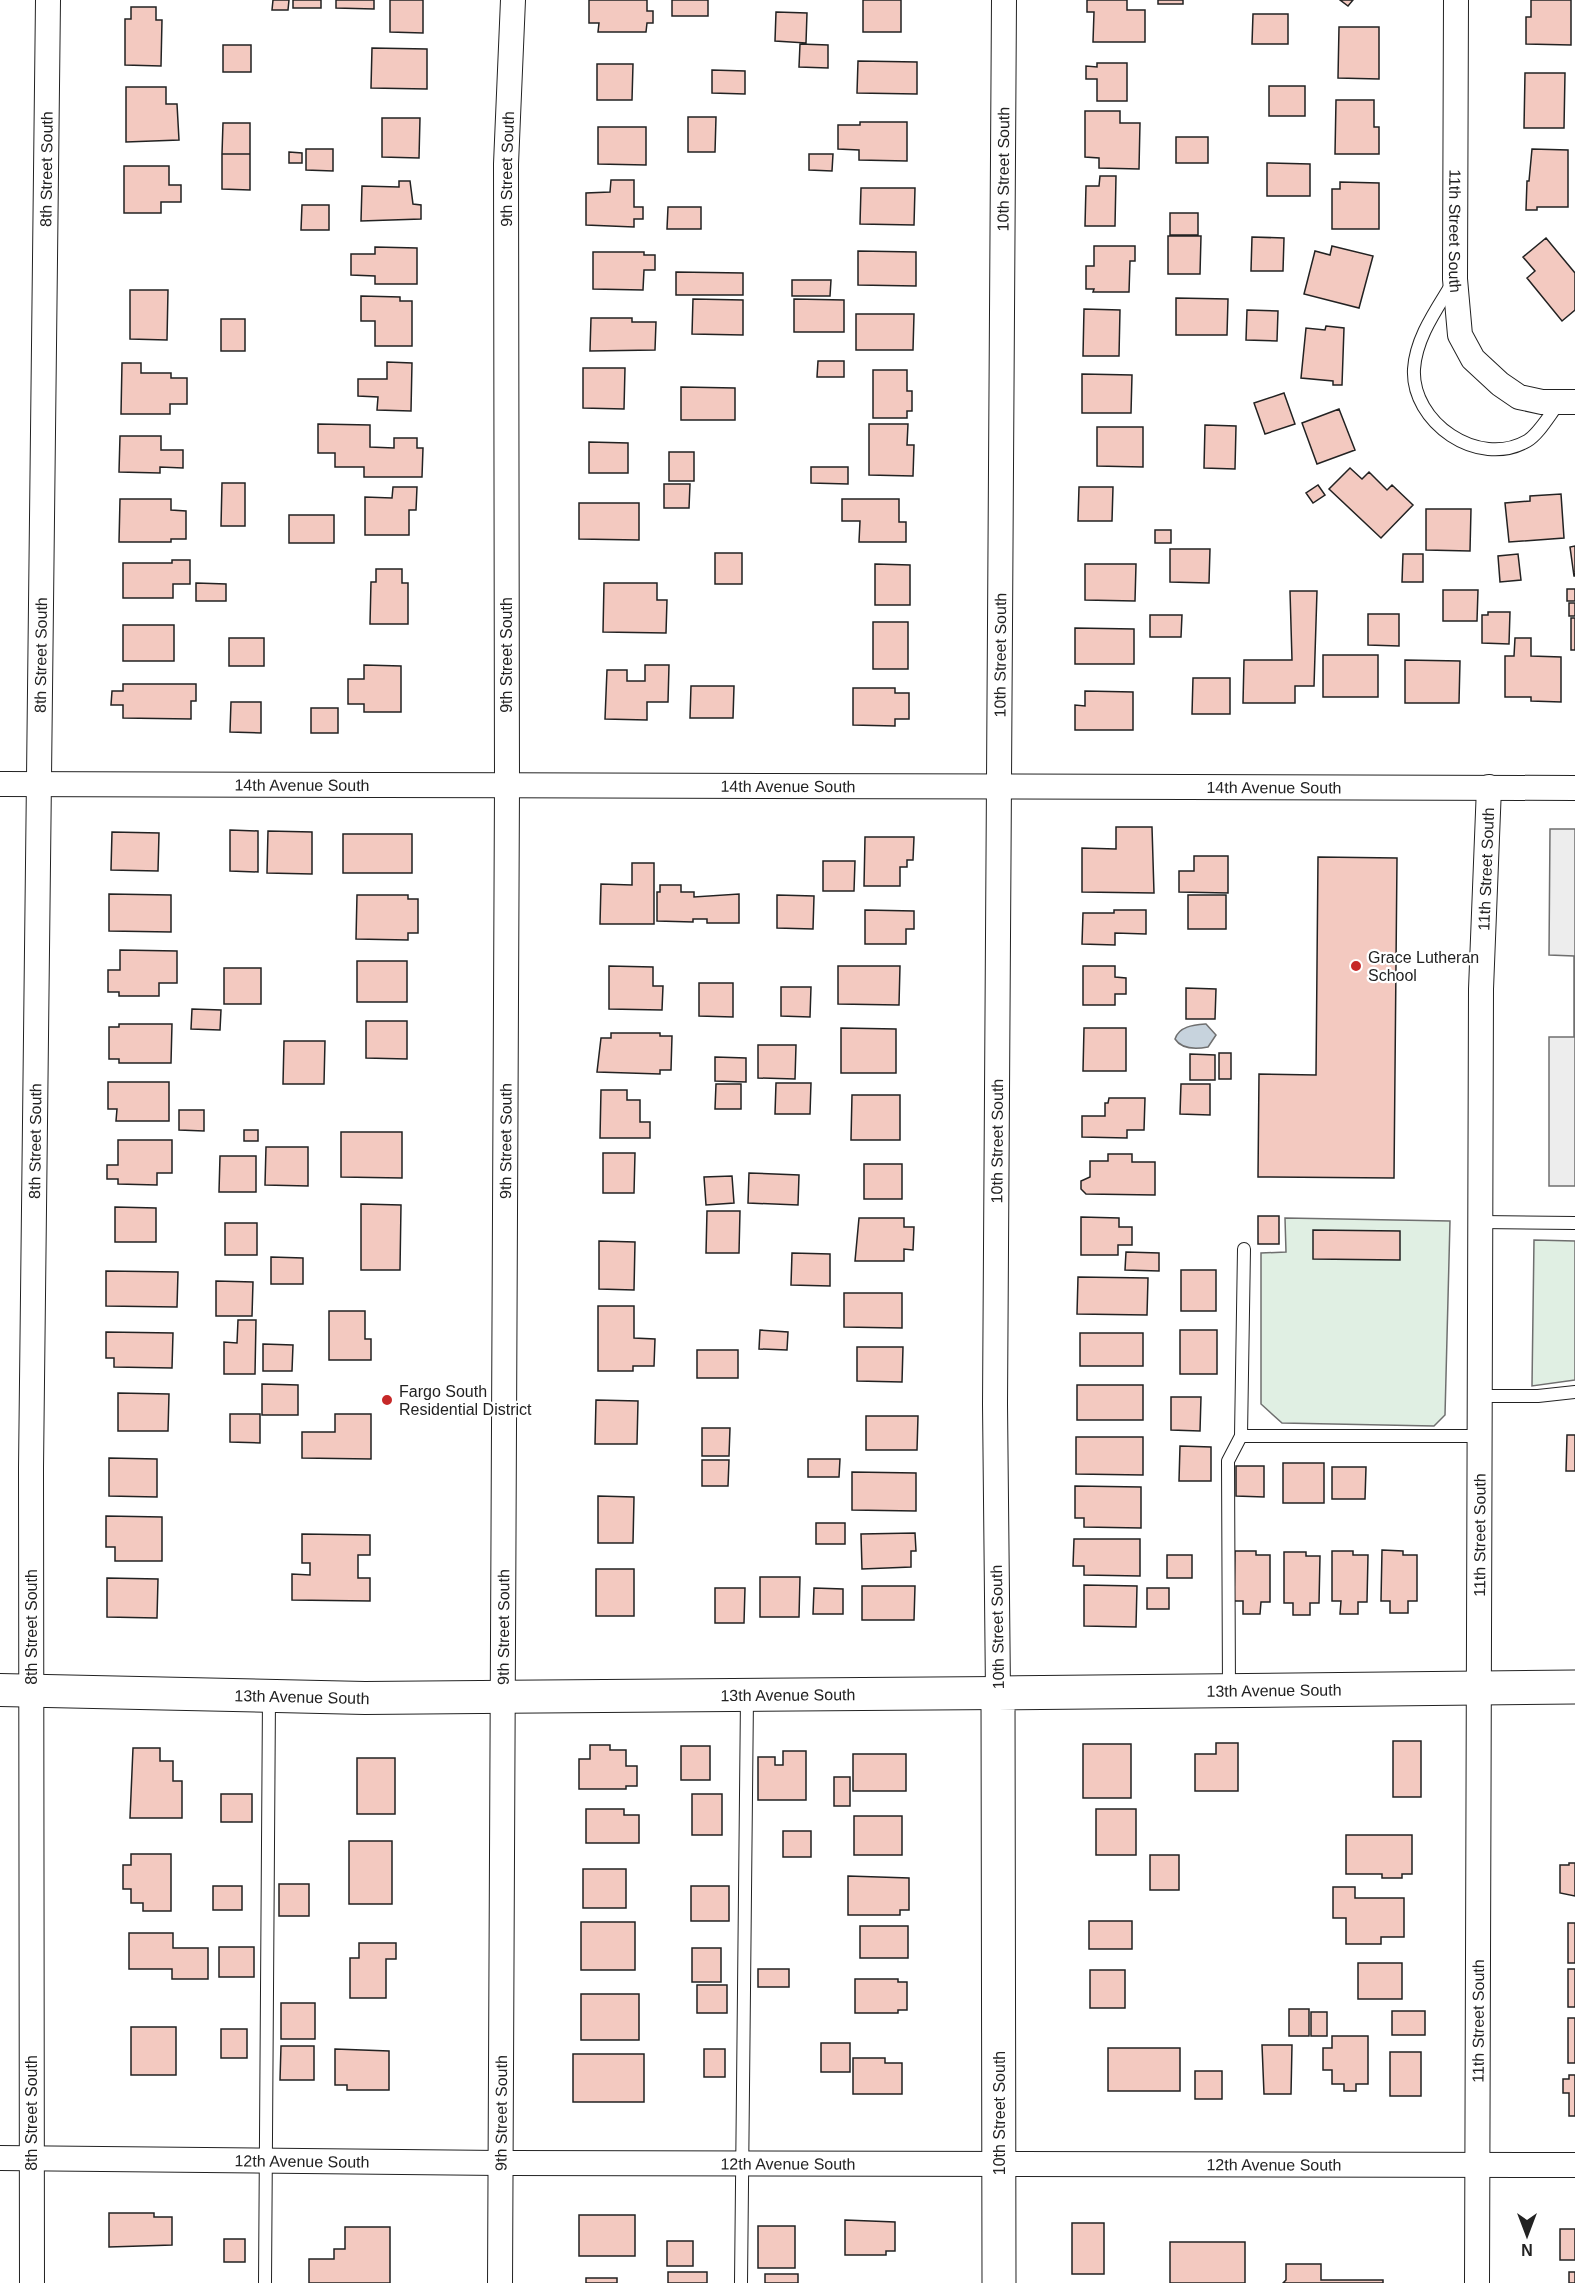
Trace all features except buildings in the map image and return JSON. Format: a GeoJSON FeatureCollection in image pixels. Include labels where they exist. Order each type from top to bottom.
{"type":"FeatureCollection","features":[{"type":"Feature","properties":{"kind":"main road","name":"13th Avenue South"},"geometry":{"type":"LineString","coordinates":[[998,1693],[1575,1687]]}},
{"type":"Feature","properties":{"kind":"main road","name":"10th Street South"},"geometry":{"type":"LineString","coordinates":[[998,1693],[999,2283]]}},
{"type":"Feature","properties":{"kind":"street","name":"8th Street South"},"geometry":{"type":"LineString","coordinates":[[32,2283],[31,1468],[48,0]]}},
{"type":"Feature","properties":{"kind":"street","name":"9th Street South"},"geometry":{"type":"LineString","coordinates":[[500,2283],[507,786],[506,164],[513,0]]}},
{"type":"Feature","properties":{"kind":"street","name":"10th Street South"},"geometry":{"type":"LineString","coordinates":[[998,1693],[995,1392],[1001,786],[1004,0]]}},
{"type":"Feature","properties":{"kind":"street","name":"11th Street South"},"geometry":{"type":"LineString","coordinates":[[1456,0],[1455,279],[1460,334],[1473,359],[1500,384],[1519,397],[1567,402]]}},
{"type":"Feature","properties":{"kind":"street","name":"14th Avenue South"},"geometry":{"type":"LineString","coordinates":[[0,784],[1575,788]]}},
{"type":"Feature","properties":{"kind":"street","name":"11th Street South"},"geometry":{"type":"LineString","coordinates":[[1476,2283],[1481,989],[1489,787]]}},
{"type":"Feature","properties":{"kind":"street","name":"13th Avenue South"},"geometry":{"type":"LineString","coordinates":[[0,1690],[269,1696],[502,1697],[998,1693]]}},
{"type":"Feature","properties":{"kind":"street","name":"12th Avenue South"},"geometry":{"type":"LineString","coordinates":[[0,2158],[500,2163],[999,2162],[1575,2165]]}},
{"type":"Feature","properties":{"kind":"lane"},"geometry":{"type":"LineString","coordinates":[[1455,279],[1419,342],[1414,369],[1416,392],[1423,410],[1442,429],[1465,442],[1489,450],[1508,448],[1528,441],[1567,402]]}},
{"type":"Feature","properties":{"kind":"lane"},"geometry":{"type":"LineString","coordinates":[[1480,1222],[1575,1223]]}},
{"type":"Feature","properties":{"kind":"lane"},"geometry":{"type":"LineString","coordinates":[[1229,1691],[1228,1461],[1241,1436],[1244,1249]]}},
{"type":"Feature","properties":{"kind":"lane"},"geometry":{"type":"LineString","coordinates":[[1481,1396],[1538,1396],[1575,1392]]}},
{"type":"Feature","properties":{"kind":"lane"},"geometry":{"type":"LineString","coordinates":[[1241,1436],[1480,1436]]}},
{"type":"Feature","properties":{"kind":"lane"},"geometry":{"type":"LineString","coordinates":[[741,2283],[747,1695]]}},
{"type":"Feature","properties":{"kind":"lane"},"geometry":{"type":"LineString","coordinates":[[265,2283],[269,1696]]}},
{"type":"Feature","properties":{"kind":"green space"},"geometry":{"type":"Polygon","coordinates":[[[1285,1218],[1450,1221],[1445,1415],[1434,1426],[1282,1423],[1261,1404],[1261,1253],[1286,1252],[1285,1218]]]}},
{"type":"Feature","properties":{"kind":"green space"},"geometry":{"type":"Polygon","coordinates":[[[1534,1240],[1575,1241],[1575,1380],[1532,1386],[1534,1240]]]}},
{"type":"Feature","properties":{"kind":"shaded area"},"geometry":{"type":"Polygon","coordinates":[[[1550,829],[1575,829],[1575,1186],[1549,1186],[1549,1037],[1574,1037],[1574,956],[1549,955],[1550,829]]]}},
{"type":"Feature","properties":{"kind":"shaded area"},"geometry":{"type":"Polygon","coordinates":[[[1206,1024],[1216,1035],[1208,1047],[1186,1047],[1175,1039],[1183,1029],[1206,1024]]]}},
{"type":"Feature","properties":{"kind":"place","name":"Grace Lutheran School"},"geometry":{"type":"Point","coordinates":[1356,966]}},
{"type":"Feature","properties":{"kind":"place","name":"Fargo South Residential District"},"geometry":{"type":"Point","coordinates":[387,1400]}}]}
